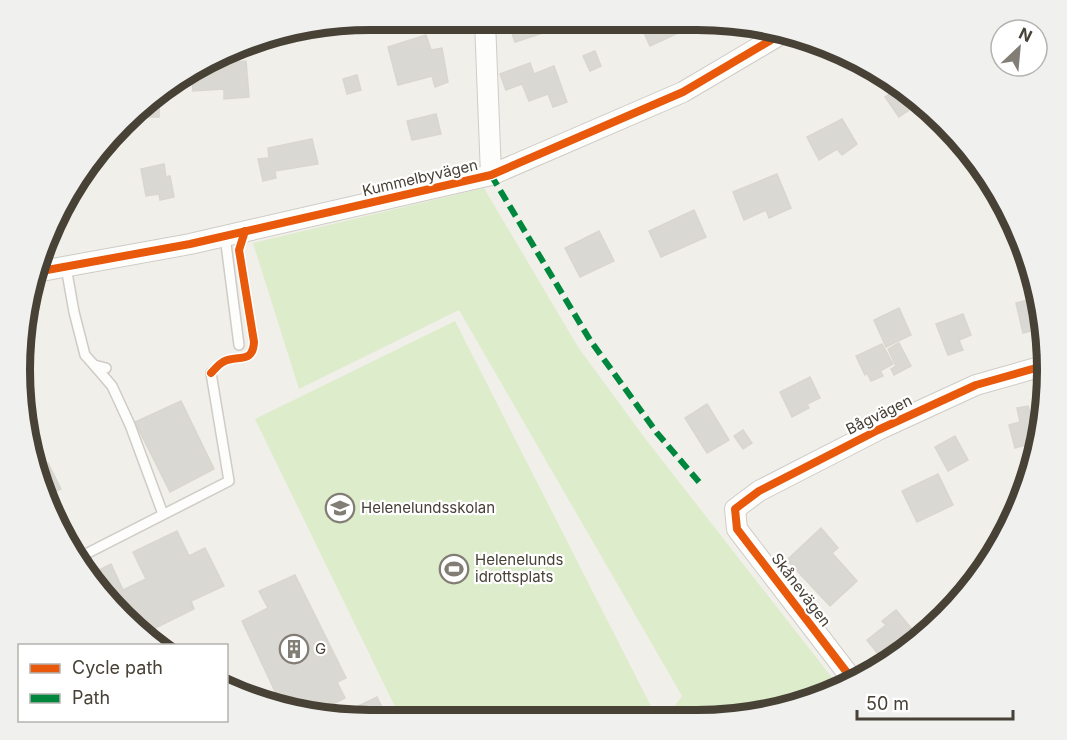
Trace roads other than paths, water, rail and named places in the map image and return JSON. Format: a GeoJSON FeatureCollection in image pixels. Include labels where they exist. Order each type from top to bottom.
{"type":"FeatureCollection","features":[{"type":"Feature","properties":{"kind":"street"},"geometry":{"type":"LineString","coordinates":[[485,30],[491,175]]}},
{"type":"Feature","properties":{"kind":"street","name":"Kummelbyvägen"},"geometry":{"type":"LineString","coordinates":[[45,270],[190,244],[491,175],[683,92],[773,39]]}},
{"type":"Feature","properties":{"kind":"street","name":"Bågvägen"},"geometry":{"type":"LineString","coordinates":[[735,509],[759,491],[878,430],[976,385],[1037,368]]}},
{"type":"Feature","properties":{"kind":"street","name":"Skånevägen"},"geometry":{"type":"LineString","coordinates":[[735,509],[737,529],[849,674]]}},
{"type":"Feature","properties":{"kind":"lane"},"geometry":{"type":"LineString","coordinates":[[225,236],[239,345]]}},
{"type":"Feature","properties":{"kind":"lane"},"geometry":{"type":"LineString","coordinates":[[66,267],[85,355],[112,386],[130,425],[163,514]]}},
{"type":"Feature","properties":{"kind":"lane"},"geometry":{"type":"LineString","coordinates":[[94,365],[106,368]]}},
{"type":"Feature","properties":{"kind":"lane"},"geometry":{"type":"LineString","coordinates":[[84,555],[229,481],[211,373]]}},
{"type":"Feature","properties":{"kind":"place","name":"Helenelundsskolan"},"geometry":{"type":"Point","coordinates":[340,508]}},
{"type":"Feature","properties":{"kind":"place","name":"Helenelunds idrottsplats"},"geometry":{"type":"Point","coordinates":[454,569]}},
{"type":"Feature","properties":{"kind":"place","name":"G"},"geometry":{"type":"Point","coordinates":[294,649]}}]}
